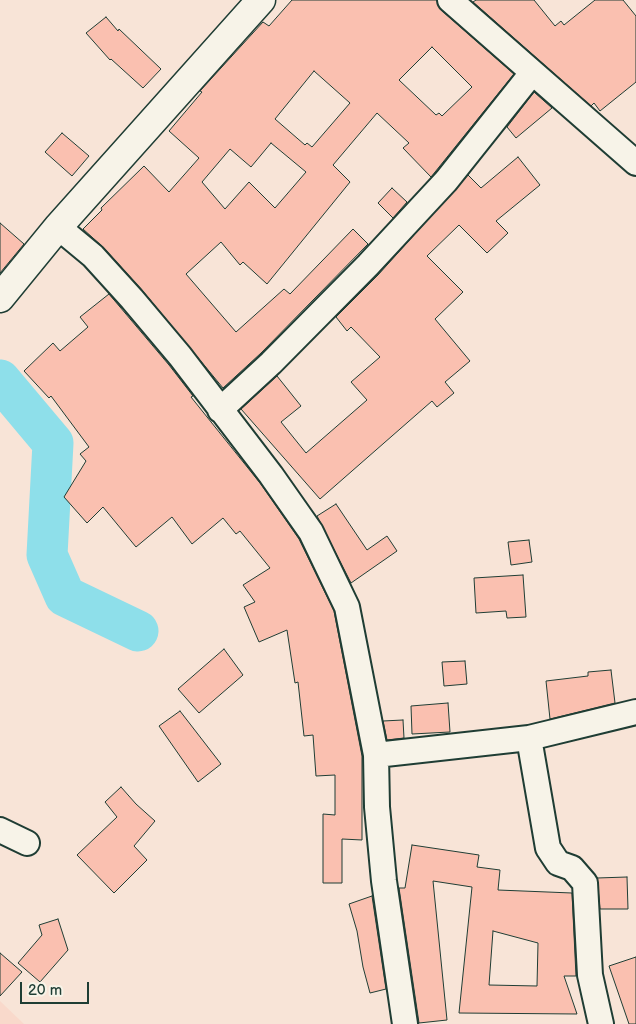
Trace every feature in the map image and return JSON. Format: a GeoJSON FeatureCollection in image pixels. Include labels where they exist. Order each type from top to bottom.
{"type":"FeatureCollection","features":[{"type":"Feature","properties":{"kind":"main road"},"geometry":{"type":"LineString","coordinates":[[0,298],[58,227],[261,0]]}},
{"type":"Feature","properties":{"kind":"street"},"geometry":{"type":"LineString","coordinates":[[450,0],[636,163]]}},
{"type":"Feature","properties":{"kind":"street"},"geometry":{"type":"LineString","coordinates":[[220,410],[271,363],[368,266],[446,180],[532,73]]}},
{"type":"Feature","properties":{"kind":"street"},"geometry":{"type":"LineString","coordinates":[[58,227],[93,256],[132,299],[180,356],[271,475],[311,532],[347,607],[361,668],[376,755],[384,880],[405,1024]]}},
{"type":"Feature","properties":{"kind":"street"},"geometry":{"type":"LineString","coordinates":[[376,755],[529,738],[636,712]]}},
{"type":"Feature","properties":{"kind":"street"},"geometry":{"type":"LineString","coordinates":[[529,738],[548,848],[558,863],[572,868],[585,883],[590,974],[602,1024]]}},
{"type":"Feature","properties":{"kind":"street"},"geometry":{"type":"LineString","coordinates":[[0,830],[27,843]]}},
{"type":"Feature","properties":{"kind":"shaded area"},"geometry":{"type":"Polygon","coordinates":[[[0,1001],[24,1024],[0,1024],[0,1001]]]}},
{"type":"Feature","properties":{"kind":"building"},"geometry":{"type":"Polygon","coordinates":[[[292,0],[437,0],[441,10],[514,74],[431,177],[403,148],[409,143],[377,113],[333,165],[350,182],[267,284],[243,262],[240,265],[221,242],[186,274],[236,332],[284,289],[290,294],[353,229],[368,244],[261,353],[223,388],[142,290],[103,247],[83,229],[102,210],[101,208],[144,166],[169,192],[199,158],[169,131],[202,92],[200,91],[263,22],[269,26],[292,0]],[[432,47],[399,80],[436,115],[439,113],[442,116],[472,87],[432,47]],[[314,71],[275,119],[305,145],[307,143],[312,147],[350,103],[314,71]],[[271,143],[251,167],[230,149],[202,182],[225,209],[249,182],[275,208],[306,172],[271,143]]]}},
{"type":"Feature","properties":{"kind":"building"},"geometry":{"type":"Polygon","coordinates":[[[476,0],[534,0],[555,26],[561,21],[564,25],[595,0],[623,0],[636,16],[636,82],[600,111],[594,103],[591,106],[473,2],[476,0]]]}},
{"type":"Feature","properties":{"kind":"building"},"geometry":{"type":"Polygon","coordinates":[[[106,17],[118,31],[119,29],[161,69],[143,88],[110,60],[86,33],[106,17]]]}},
{"type":"Feature","properties":{"kind":"building"},"geometry":{"type":"Polygon","coordinates":[[[534,92],[552,108],[516,138],[507,127],[534,92]]]}},
{"type":"Feature","properties":{"kind":"building"},"geometry":{"type":"Polygon","coordinates":[[[62,133],[89,156],[72,176],[45,152],[62,133]]]}},
{"type":"Feature","properties":{"kind":"building"},"geometry":{"type":"Polygon","coordinates":[[[518,157],[540,185],[496,221],[508,233],[487,253],[459,225],[427,256],[463,292],[435,319],[470,361],[445,382],[454,393],[437,407],[432,401],[320,499],[241,409],[277,376],[301,406],[281,422],[306,453],[367,400],[351,382],[380,357],[351,327],[347,331],[336,317],[378,275],[468,175],[481,188],[518,157]]]}},
{"type":"Feature","properties":{"kind":"building"},"geometry":{"type":"Polygon","coordinates":[[[392,188],[407,202],[393,218],[378,203],[392,188]]]}},
{"type":"Feature","properties":{"kind":"building"},"geometry":{"type":"Polygon","coordinates":[[[0,223],[24,244],[0,273],[0,223]]]}},
{"type":"Feature","properties":{"kind":"building"},"geometry":{"type":"Polygon","coordinates":[[[109,294],[169,365],[193,396],[191,397],[260,483],[299,539],[334,611],[362,756],[362,840],[342,839],[342,883],[323,883],[323,814],[335,815],[335,775],[316,776],[313,735],[304,736],[298,682],[295,683],[287,630],[259,642],[244,607],[255,602],[243,585],[270,568],[240,531],[236,534],[223,518],[192,544],[172,517],[136,547],[103,507],[87,523],[64,497],[86,461],[80,454],[89,447],[51,396],[49,398],[24,371],[53,343],[60,351],[88,327],[80,317],[109,294]]]}},
{"type":"Feature","properties":{"kind":"building"},"geometry":{"type":"Polygon","coordinates":[[[336,504],[367,550],[387,536],[397,551],[351,583],[317,516],[336,504]]]}},
{"type":"Feature","properties":{"kind":"building"},"geometry":{"type":"Polygon","coordinates":[[[529,540],[532,562],[511,565],[508,542],[529,540]]]}},
{"type":"Feature","properties":{"kind":"building"},"geometry":{"type":"Polygon","coordinates":[[[523,575],[526,617],[507,618],[506,611],[476,613],[474,578],[523,575]]]}},
{"type":"Feature","properties":{"kind":"building"},"geometry":{"type":"Polygon","coordinates":[[[224,649],[243,675],[199,713],[178,689],[224,649]]]}},
{"type":"Feature","properties":{"kind":"building"},"geometry":{"type":"Polygon","coordinates":[[[465,661],[467,684],[444,686],[442,662],[465,661]]]}},
{"type":"Feature","properties":{"kind":"building"},"geometry":{"type":"Polygon","coordinates":[[[611,670],[615,703],[550,719],[546,681],[588,676],[588,672],[611,670]]]}},
{"type":"Feature","properties":{"kind":"building"},"geometry":{"type":"Polygon","coordinates":[[[448,703],[450,732],[412,734],[411,706],[448,703]]]}},
{"type":"Feature","properties":{"kind":"building"},"geometry":{"type":"Polygon","coordinates":[[[180,711],[221,764],[198,782],[159,726],[180,711]]]}},
{"type":"Feature","properties":{"kind":"building"},"geometry":{"type":"Polygon","coordinates":[[[403,720],[404,738],[387,740],[383,721],[403,720]]]}},
{"type":"Feature","properties":{"kind":"building"},"geometry":{"type":"Polygon","coordinates":[[[121,787],[155,821],[134,846],[147,860],[114,893],[77,855],[117,817],[105,802],[121,787]]]}},
{"type":"Feature","properties":{"kind":"building"},"geometry":{"type":"Polygon","coordinates":[[[412,845],[479,855],[477,867],[500,870],[498,890],[572,893],[576,976],[564,976],[577,1014],[459,1013],[472,887],[433,881],[447,1020],[419,1023],[399,888],[405,888],[412,845]],[[493,931],[489,985],[537,986],[538,943],[493,931]]]}},
{"type":"Feature","properties":{"kind":"building"},"geometry":{"type":"Polygon","coordinates":[[[627,877],[628,909],[600,909],[597,878],[627,877]]]}},
{"type":"Feature","properties":{"kind":"building"},"geometry":{"type":"Polygon","coordinates":[[[372,896],[386,989],[370,993],[363,967],[357,931],[349,904],[372,896]]]}},
{"type":"Feature","properties":{"kind":"building"},"geometry":{"type":"Polygon","coordinates":[[[58,919],[68,950],[40,982],[18,963],[42,935],[39,925],[58,919]]]}},
{"type":"Feature","properties":{"kind":"building"},"geometry":{"type":"Polygon","coordinates":[[[0,953],[22,972],[0,996],[0,953]]]}},
{"type":"Feature","properties":{"kind":"building"},"geometry":{"type":"Polygon","coordinates":[[[636,957],[636,1024],[629,1024],[609,966],[636,957]]]}},
{"type":"Feature","properties":{"kind":"waterway"},"geometry":{"type":"LineString","coordinates":[[0,380],[53,443],[47,555],[65,596],[138,631]]}}]}
